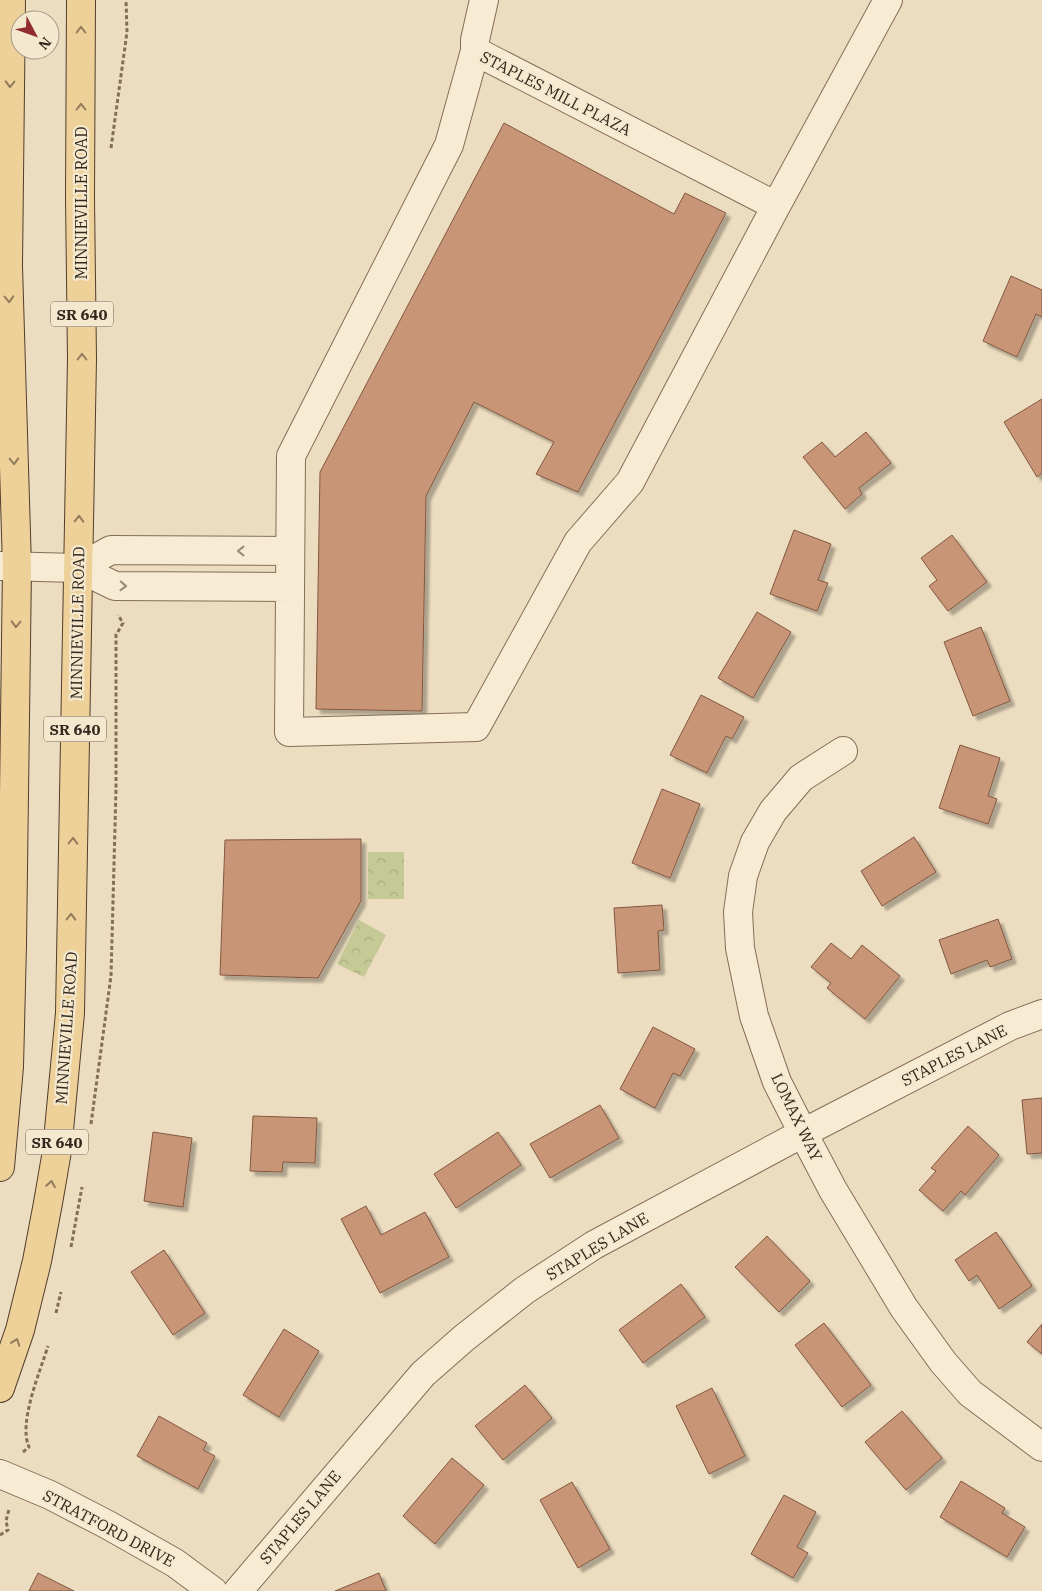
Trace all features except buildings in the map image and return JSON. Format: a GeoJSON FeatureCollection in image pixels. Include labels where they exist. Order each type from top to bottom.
{"type":"FeatureCollection","features":[{"type":"Feature","properties":{"kind":"main road","name":"SR 640"},"geometry":{"type":"LineString","coordinates":[[0,1167],[9,1067],[11,1001],[8,266],[11,0]]}},
{"type":"Feature","properties":{"kind":"main road","name":"MINNIEVILLE ROAD"},"geometry":{"type":"LineString","coordinates":[[0,1388],[20,1330],[37,1261],[57,1151],[70,1013],[82,359],[80,198],[82,0]]}},
{"type":"Feature","properties":{"kind":"street"},"geometry":{"type":"LineString","coordinates":[[475,45],[484,0]]}},
{"type":"Feature","properties":{"kind":"street"},"geometry":{"type":"LineString","coordinates":[[776,206],[888,0]]}},
{"type":"Feature","properties":{"kind":"street","name":"STAPLES MILL PLAZA"},"geometry":{"type":"LineString","coordinates":[[475,45],[776,206],[630,482],[578,542],[476,727],[289,732],[290,456],[449,144],[475,45]]}},
{"type":"Feature","properties":{"kind":"street"},"geometry":{"type":"LineString","coordinates":[[78,568],[111,550],[290,551]]}},
{"type":"Feature","properties":{"kind":"street"},"geometry":{"type":"LineString","coordinates":[[8,567],[78,568],[115,586],[290,586]]}},
{"type":"Feature","properties":{"kind":"street","name":"LOMAX WAY"},"geometry":{"type":"LineString","coordinates":[[843,751],[801,778],[773,811],[755,842],[743,876],[738,912],[740,948],[754,1016],[777,1082],[833,1190],[894,1292],[944,1362],[970,1392],[1042,1447]]}},
{"type":"Feature","properties":{"kind":"street","name":"STAPLES LANE"},"geometry":{"type":"LineString","coordinates":[[238,1591],[423,1374],[464,1338],[525,1290],[594,1245],[803,1133],[1010,1026],[1042,1014]]}},
{"type":"Feature","properties":{"kind":"street","name":"STRATFORD DRIVE"},"geometry":{"type":"LineString","coordinates":[[0,1474],[50,1495],[108,1525],[174,1562],[213,1591]]}},
{"type":"Feature","properties":{"kind":"path"},"geometry":{"type":"LineString","coordinates":[[0,1535],[8,1530],[6,1521]]}},
{"type":"Feature","properties":{"kind":"green space"},"geometry":{"type":"Polygon","coordinates":[[[368,852],[404,852],[404,899],[368,899],[368,852]]]}},
{"type":"Feature","properties":{"kind":"green space"},"geometry":{"type":"Polygon","coordinates":[[[359,920],[386,935],[364,977],[337,964],[359,920]]]}}]}
